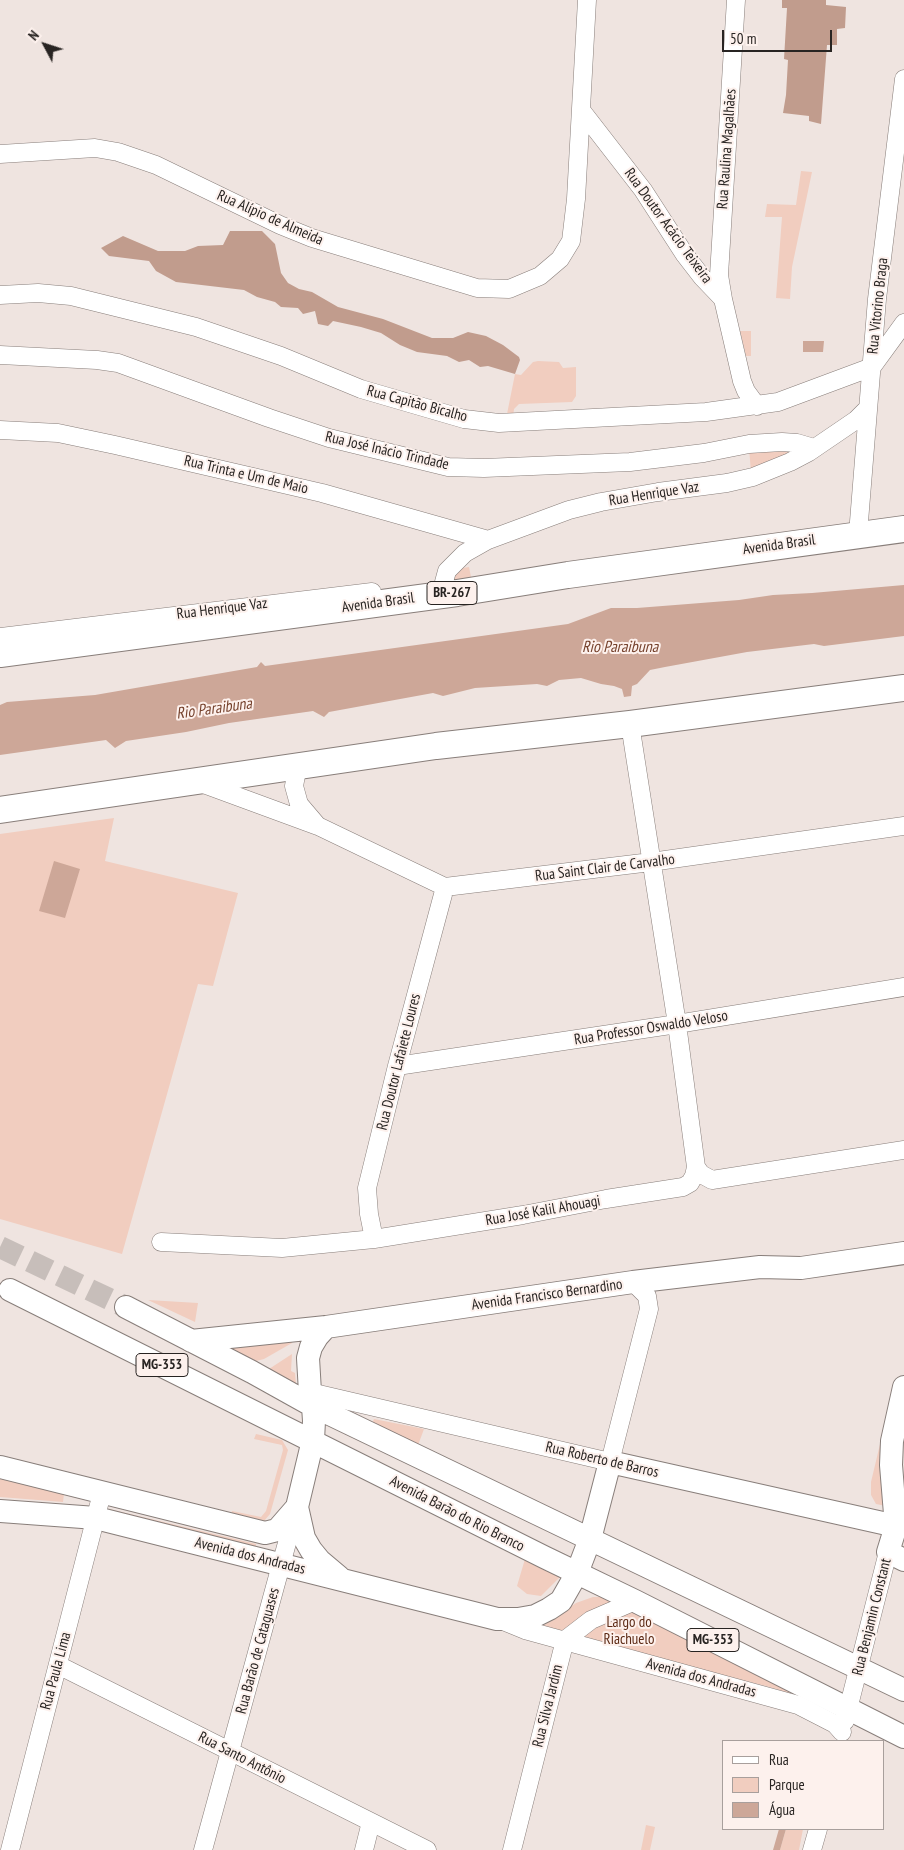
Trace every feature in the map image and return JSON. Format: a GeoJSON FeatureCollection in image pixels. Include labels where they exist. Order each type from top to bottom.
{"type":"FeatureCollection","features":[{"type":"Feature","properties":{"kind":"highway","name":"Avenida Brasil"},"geometry":{"type":"LineString","coordinates":[[0,654],[451,587],[568,575],[904,529]]}},
{"type":"Feature","properties":{"kind":"highway"},"geometry":{"type":"LineString","coordinates":[[0,810],[194,780],[436,746],[630,724],[904,688]]}},
{"type":"Feature","properties":{"kind":"main road"},"geometry":{"type":"LineString","coordinates":[[760,1267],[786,1256],[904,1239]]}},
{"type":"Feature","properties":{"kind":"main road","name":"Avenida Francisco Bernardino"},"geometry":{"type":"LineString","coordinates":[[191,1341],[326,1327],[634,1282],[760,1267],[802,1268],[904,1253]]}},
{"type":"Feature","properties":{"kind":"main road","name":"Avenida Barão do Rio Branco"},"geometry":{"type":"LineString","coordinates":[[10,1290],[636,1601],[904,1737]]}},
{"type":"Feature","properties":{"kind":"main road"},"geometry":{"type":"LineString","coordinates":[[126,1307],[252,1372],[312,1399],[356,1427],[904,1690]]}},
{"type":"Feature","properties":{"kind":"main road","name":"Rua Barão de Cataguases"},"geometry":{"type":"LineString","coordinates":[[296,1507],[313,1440],[308,1358],[317,1337],[326,1327]]}},
{"type":"Feature","properties":{"kind":"main road"},"geometry":{"type":"LineString","coordinates":[[896,1526],[891,1465],[892,1441],[904,1387]]}},
{"type":"Feature","properties":{"kind":"main road"},"geometry":{"type":"LineString","coordinates":[[590,1539],[610,1462]]}},
{"type":"Feature","properties":{"kind":"main road","name":"Rua Roberto de Barros"},"geometry":{"type":"LineString","coordinates":[[610,1462],[896,1526]]}},
{"type":"Feature","properties":{"kind":"main road","name":"Avenida dos Andradas"},"geometry":{"type":"LineString","coordinates":[[0,1467],[265,1533],[277,1530],[296,1507]]}},
{"type":"Feature","properties":{"kind":"main road"},"geometry":{"type":"LineString","coordinates":[[296,1507],[304,1538],[311,1550],[320,1561],[343,1580]]}},
{"type":"Feature","properties":{"kind":"main road","name":"Avenida dos Andradas"},"geometry":{"type":"LineString","coordinates":[[0,1511],[96,1518],[496,1619],[518,1619],[535,1616],[549,1610],[561,1601],[577,1573],[590,1539]]}},
{"type":"Feature","properties":{"kind":"main road","name":"Rua Benjamin Constant"},"geometry":{"type":"LineString","coordinates":[[896,1526],[896,1556]]}},
{"type":"Feature","properties":{"kind":"street"},"geometry":{"type":"LineString","coordinates":[[581,110],[588,0]]}},
{"type":"Feature","properties":{"kind":"street","name":"Rua Raulina Magalhães"},"geometry":{"type":"LineString","coordinates":[[723,299],[719,275],[736,0]]}},
{"type":"Feature","properties":{"kind":"street","name":"Rua Vitorino Braga"},"geometry":{"type":"LineString","coordinates":[[858,534],[877,299],[904,79]]}},
{"type":"Feature","properties":{"kind":"street","name":"Rua Alípio de Almeida"},"geometry":{"type":"LineString","coordinates":[[0,154],[95,148],[118,152],[156,165],[280,225],[312,238],[477,288],[508,289],[540,276],[560,259],[571,241],[576,199],[567,187],[571,127],[581,110]]}},
{"type":"Feature","properties":{"kind":"street","name":"Rua Doutor Acácio Teixeira"},"geometry":{"type":"LineString","coordinates":[[581,110],[643,190],[702,277],[723,299],[742,381],[746,392],[757,406]]}},
{"type":"Feature","properties":{"kind":"street","name":"Rua Capitão Bicalho"},"geometry":{"type":"LineString","coordinates":[[0,295],[38,294],[71,296],[196,327],[281,356],[361,389],[464,419],[499,422],[706,412],[757,406],[778,402],[872,367]]}},
{"type":"Feature","properties":{"kind":"street"},"geometry":{"type":"LineString","coordinates":[[872,367],[904,323]]}},
{"type":"Feature","properties":{"kind":"street","name":"Rua José Inácio Trindade"},"geometry":{"type":"LineString","coordinates":[[0,355],[97,360],[118,363],[329,438],[448,467],[484,468],[630,462],[704,453],[750,444],[782,442],[797,443],[814,448]]}},
{"type":"Feature","properties":{"kind":"street","name":"Rua Henrique Vaz"},"geometry":{"type":"LineString","coordinates":[[0,637],[451,587],[447,571],[466,553],[488,540],[569,510],[601,502],[727,483],[753,477],[790,462],[814,448],[856,420],[868,408]]}},
{"type":"Feature","properties":{"kind":"street","name":"Rua Trinta e Um de Maio"},"geometry":{"type":"LineString","coordinates":[[0,430],[58,433],[115,444],[322,493],[488,540]]}},
{"type":"Feature","properties":{"kind":"street"},"geometry":{"type":"LineString","coordinates":[[630,724],[677,1024],[696,1167],[701,1174],[712,1180],[904,1150]]}},
{"type":"Feature","properties":{"kind":"street"},"geometry":{"type":"LineString","coordinates":[[298,765],[294,786],[299,804],[318,826]]}},
{"type":"Feature","properties":{"kind":"street"},"geometry":{"type":"LineString","coordinates":[[194,780],[318,826],[445,887]]}},
{"type":"Feature","properties":{"kind":"street","name":"Rua Saint Clair de Carvalho"},"geometry":{"type":"LineString","coordinates":[[445,887],[651,862],[904,826]]}},
{"type":"Feature","properties":{"kind":"street","name":"Rua Doutor Lafaiete Loures"},"geometry":{"type":"LineString","coordinates":[[374,1239],[369,1214],[367,1188],[397,1066],[445,887]]}},
{"type":"Feature","properties":{"kind":"street","name":"Rua Professor Oswaldo Veloso"},"geometry":{"type":"LineString","coordinates":[[397,1066],[677,1024],[904,987]]}},
{"type":"Feature","properties":{"kind":"street","name":"Rua José Kalil Ahouagi"},"geometry":{"type":"LineString","coordinates":[[161,1242],[282,1248],[374,1239],[523,1215],[606,1199],[683,1188],[693,1179],[696,1167]]}},
{"type":"Feature","properties":{"kind":"street"},"geometry":{"type":"LineString","coordinates":[[610,1462],[649,1309],[647,1296],[634,1282]]}},
{"type":"Feature","properties":{"kind":"street","name":"Rua Roberto de Barros"},"geometry":{"type":"LineString","coordinates":[[312,1399],[364,1404],[610,1462]]}},
{"type":"Feature","properties":{"kind":"street"},"geometry":{"type":"LineString","coordinates":[[356,1427],[350,1416],[356,1407],[364,1404]]}},
{"type":"Feature","properties":{"kind":"street","name":"Rua Paula Lima"},"geometry":{"type":"LineString","coordinates":[[10,1850],[102,1493]]}},
{"type":"Feature","properties":{"kind":"street","name":"Rua Benjamin Constant"},"geometry":{"type":"LineString","coordinates":[[896,1526],[904,1493]]}},
{"type":"Feature","properties":{"kind":"street","name":"Rua Barão de Cataguases"},"geometry":{"type":"LineString","coordinates":[[203,1850],[296,1507]]}},
{"type":"Feature","properties":{"kind":"street","name":"Rua Benjamin Constant"},"geometry":{"type":"LineString","coordinates":[[841,1737],[859,1668],[896,1556]]}},
{"type":"Feature","properties":{"kind":"street"},"geometry":{"type":"LineString","coordinates":[[565,1640],[591,1620],[636,1601]]}},
{"type":"Feature","properties":{"kind":"street","name":"Avenida dos Andradas"},"geometry":{"type":"LineString","coordinates":[[496,1619],[525,1630],[798,1705],[835,1724],[841,1737]]}},
{"type":"Feature","properties":{"kind":"street","name":"Rua Silva Jardim"},"geometry":{"type":"LineString","coordinates":[[512,1850],[565,1640]]}},
{"type":"Feature","properties":{"kind":"street","name":"Rua Santo Antônio"},"geometry":{"type":"LineString","coordinates":[[58,1665],[427,1850]]}},
{"type":"Feature","properties":{"kind":"street"},"geometry":{"type":"LineString","coordinates":[[364,1850],[372,1822]]}},
{"type":"Feature","properties":{"kind":"street"},"geometry":{"type":"LineString","coordinates":[[812,1850],[818,1830]]}},
{"type":"Feature","properties":{"kind":"green space"},"geometry":{"type":"Polygon","coordinates":[[[801,171],[812,172],[792,267],[790,299],[776,298],[782,217],[765,217],[767,204],[796,205],[801,171]]]}},
{"type":"Feature","properties":{"kind":"green space"},"geometry":{"type":"Polygon","coordinates":[[[740,331],[751,331],[751,356],[746,356],[740,331]]]}},
{"type":"Feature","properties":{"kind":"green space"},"geometry":{"type":"Polygon","coordinates":[[[533,362],[559,362],[563,368],[576,367],[576,396],[572,402],[519,404],[514,409],[513,417],[507,414],[515,374],[521,375],[533,362]]]}},
{"type":"Feature","properties":{"kind":"green space"},"geometry":{"type":"Polygon","coordinates":[[[749,448],[809,449],[751,472],[749,448]]]}},
{"type":"Feature","properties":{"kind":"green space"},"geometry":{"type":"Polygon","coordinates":[[[469,567],[472,582],[458,584],[452,578],[457,569],[469,567]]]}},
{"type":"Feature","properties":{"kind":"green space"},"geometry":{"type":"Polygon","coordinates":[[[114,818],[105,861],[238,893],[213,986],[198,984],[122,1254],[0,1219],[0,834],[114,818]]]}},
{"type":"Feature","properties":{"kind":"green space"},"geometry":{"type":"Polygon","coordinates":[[[148,1300],[198,1303],[195,1322],[148,1300]]]}},
{"type":"Feature","properties":{"kind":"green space"},"geometry":{"type":"Polygon","coordinates":[[[294,1337],[292,1343],[264,1359],[256,1361],[224,1347],[294,1337]]]}},
{"type":"Feature","properties":{"kind":"green space"},"geometry":{"type":"Polygon","coordinates":[[[292,1354],[291,1371],[295,1373],[296,1384],[269,1369],[292,1354]]]}},
{"type":"Feature","properties":{"kind":"green space"},"geometry":{"type":"Polygon","coordinates":[[[374,1419],[424,1429],[417,1448],[371,1426],[374,1419]]]}},
{"type":"Feature","properties":{"kind":"green space"},"geometry":{"type":"Polygon","coordinates":[[[256,1434],[282,1440],[288,1450],[270,1514],[264,1521],[255,1523],[231,1517],[232,1511],[261,1517],[266,1511],[283,1450],[282,1445],[254,1439],[256,1434]]]}},
{"type":"Feature","properties":{"kind":"green space"},"geometry":{"type":"Polygon","coordinates":[[[881,1440],[886,1506],[876,1504],[871,1495],[871,1482],[881,1440]]]}},
{"type":"Feature","properties":{"kind":"green space"},"geometry":{"type":"Polygon","coordinates":[[[0,1479],[64,1494],[63,1502],[0,1497],[0,1479]]]}},
{"type":"Feature","properties":{"kind":"green space"},"geometry":{"type":"Polygon","coordinates":[[[109,1509],[256,1544],[256,1547],[108,1512],[109,1509]]]}},
{"type":"Feature","properties":{"kind":"green space"},"geometry":{"type":"Polygon","coordinates":[[[525,1559],[560,1577],[541,1596],[527,1594],[517,1586],[525,1559]]]}},
{"type":"Feature","properties":{"kind":"green space"},"geometry":{"type":"Polygon","coordinates":[[[593,1597],[601,1597],[619,1605],[560,1635],[545,1632],[543,1626],[576,1603],[593,1597]]]}},
{"type":"Feature","properties":{"kind":"green space","name":"Largo do Riachuelo"},"geometry":{"type":"Polygon","coordinates":[[[631,1611],[834,1712],[778,1696],[779,1690],[766,1686],[579,1640],[589,1629],[631,1611]]]}},
{"type":"Feature","properties":{"kind":"green space"},"geometry":{"type":"Polygon","coordinates":[[[646,1825],[655,1827],[650,1850],[641,1850],[646,1825]]]}},
{"type":"Feature","properties":{"kind":"green space"},"geometry":{"type":"Polygon","coordinates":[[[786,1830],[803,1830],[799,1850],[780,1850],[786,1830]]]}},
{"type":"Feature","properties":{"kind":"shaded area"},"geometry":{"type":"Polygon","coordinates":[[[782,0],[826,0],[826,5],[846,7],[845,28],[837,29],[837,45],[827,45],[821,124],[809,121],[809,116],[783,113],[788,60],[784,59],[787,8],[782,8],[782,0]]]}},
{"type":"Feature","properties":{"kind":"shaded area"},"geometry":{"type":"Polygon","coordinates":[[[230,231],[262,231],[275,244],[281,273],[288,283],[299,289],[312,292],[338,307],[383,319],[432,338],[453,338],[468,332],[486,336],[503,345],[519,357],[520,360],[515,374],[488,366],[480,367],[469,360],[459,362],[447,356],[417,352],[400,345],[381,333],[361,327],[333,321],[328,326],[318,324],[315,311],[303,314],[298,308],[281,307],[275,302],[257,297],[244,290],[176,282],[156,271],[149,261],[109,256],[101,248],[123,236],[158,251],[185,251],[198,246],[223,245],[230,231]]]}},
{"type":"Feature","properties":{"kind":"water"},"geometry":{"type":"Polygon","coordinates":[[[803,341],[824,341],[823,352],[803,352],[803,341]]]}},
{"type":"Feature","properties":{"kind":"water","name":"Rio Paraibuna"},"geometry":{"type":"Polygon","coordinates":[[[904,585],[904,636],[824,646],[814,644],[747,652],[650,670],[637,684],[632,686],[631,696],[624,697],[622,689],[614,686],[581,678],[559,680],[547,686],[537,684],[475,688],[443,696],[433,693],[329,712],[324,717],[313,711],[229,723],[126,741],[115,748],[106,740],[0,755],[0,705],[7,702],[95,695],[257,667],[261,662],[265,666],[568,624],[611,608],[637,608],[739,600],[773,595],[904,585]]]}},
{"type":"Feature","properties":{"kind":"water"},"geometry":{"type":"Polygon","coordinates":[[[54,861],[80,869],[65,918],[39,911],[54,861]]]}},
{"type":"Feature","properties":{"kind":"water"},"geometry":{"type":"Polygon","coordinates":[[[779,1830],[786,1830],[780,1850],[773,1850],[779,1830]]]}},
{"type":"Feature","properties":{"kind":"tunnel"},"geometry":{"type":"LineString","coordinates":[[0,1247],[126,1307]]}}]}
